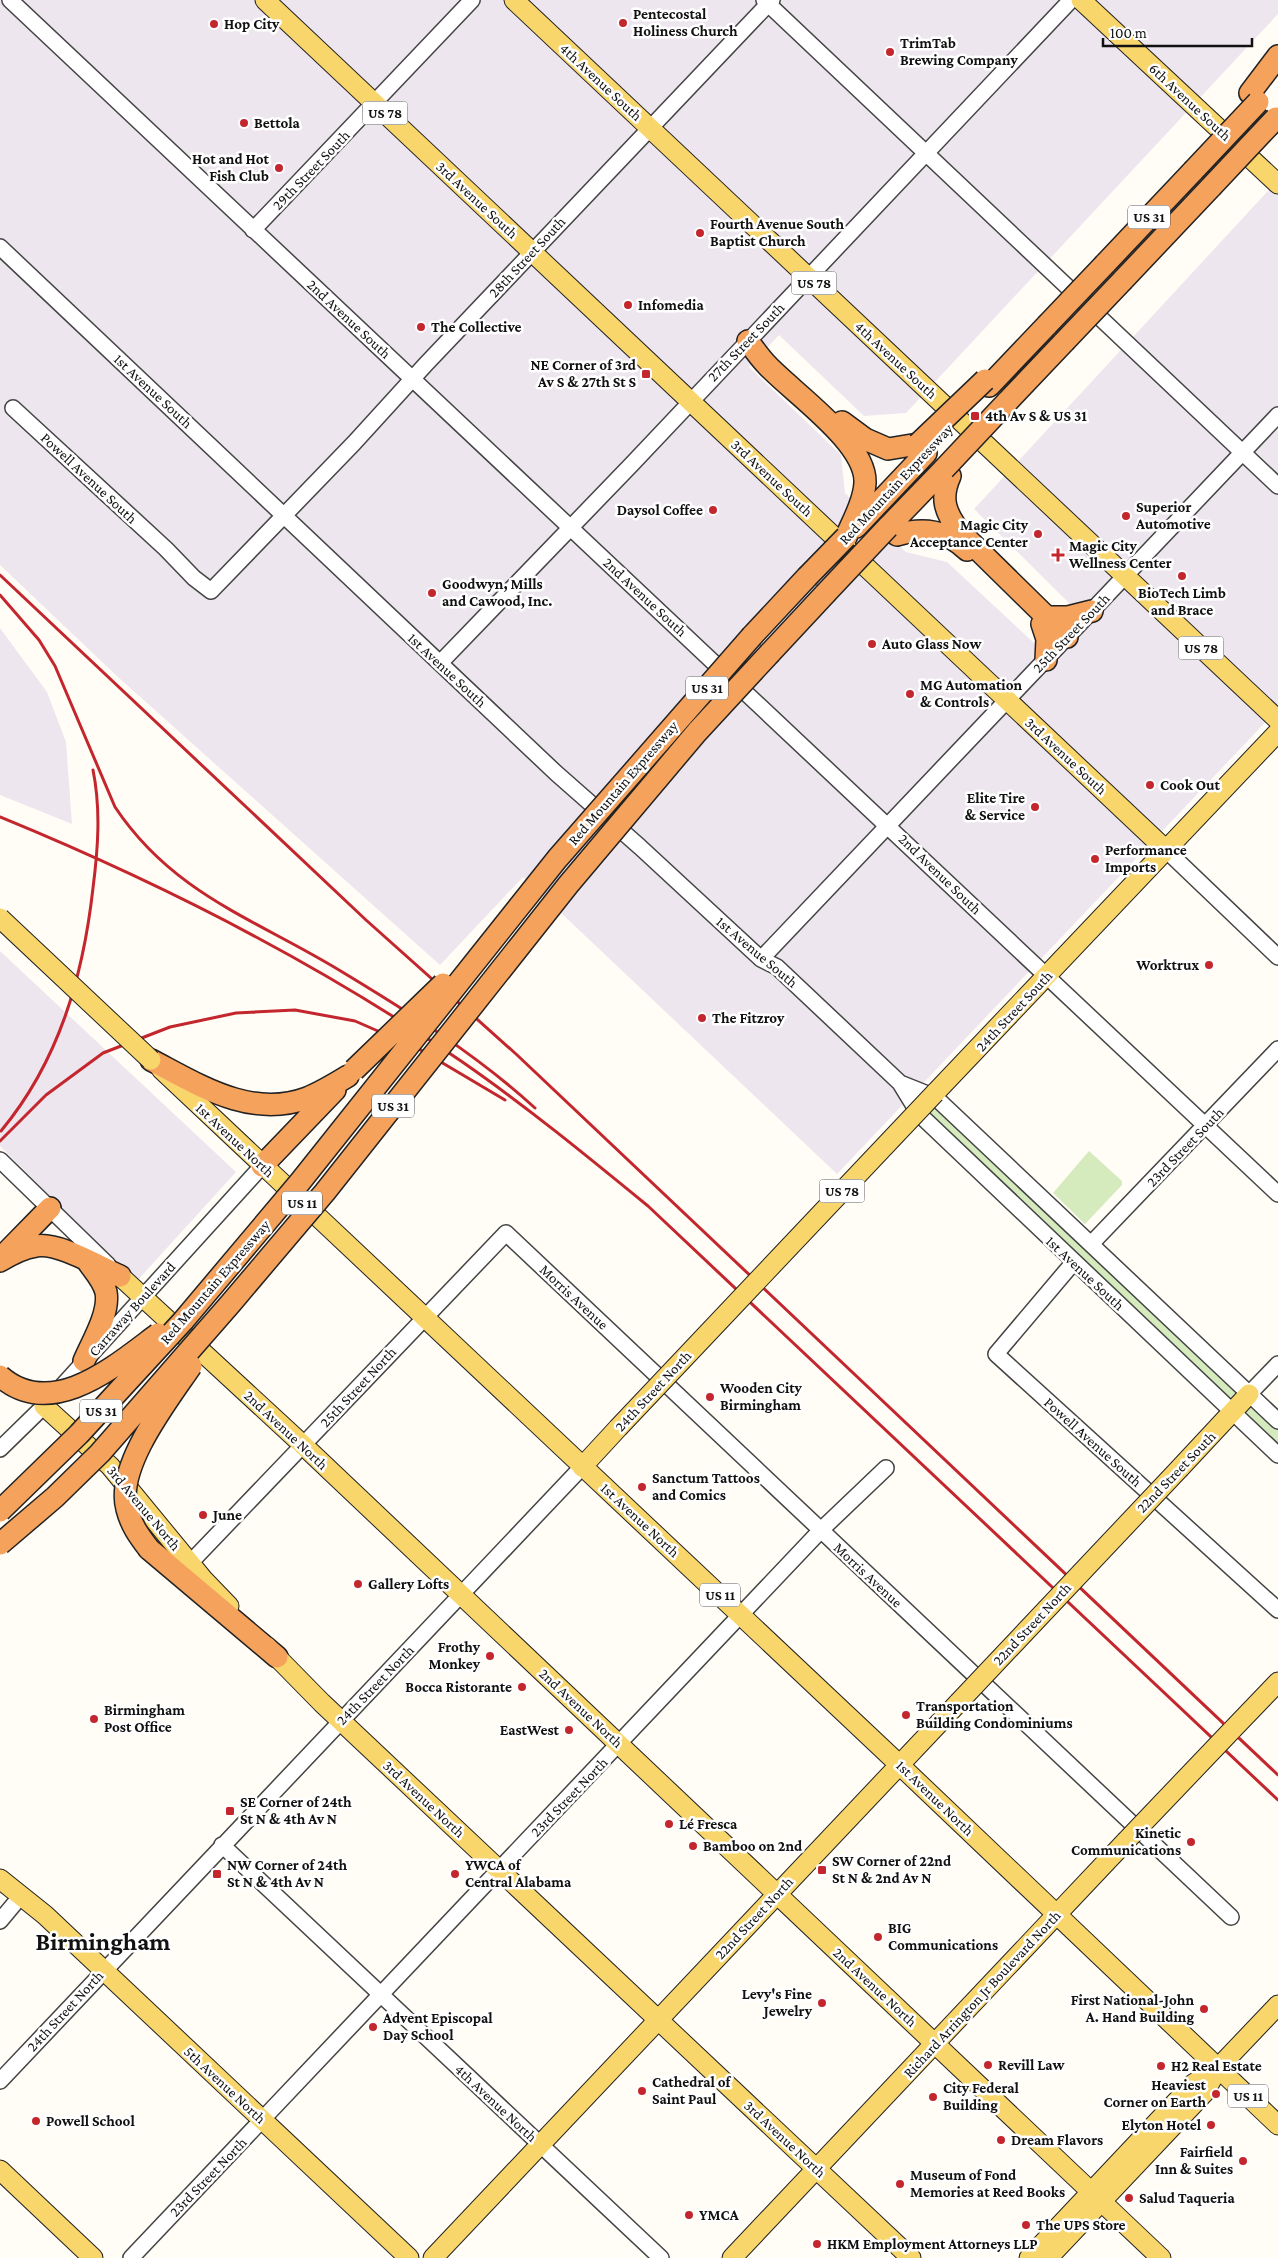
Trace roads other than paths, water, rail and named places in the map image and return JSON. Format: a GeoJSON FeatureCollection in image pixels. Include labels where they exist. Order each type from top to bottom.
{"type":"FeatureCollection","features":[{"type":"Feature","properties":{"kind":"highway"},"geometry":{"type":"LineString","coordinates":[[1254,98],[1278,56]]}},
{"type":"Feature","properties":{"kind":"highway","name":"US 31"},"geometry":{"type":"LineString","coordinates":[[1254,98],[1278,81]]}},
{"type":"Feature","properties":{"kind":"highway","name":"Red Mountain Expressway"},"geometry":{"type":"LineString","coordinates":[[0,1511],[79,1434],[196,1305],[300,1182],[556,858],[752,636],[846,537],[866,505],[1047,325],[1214,148],[1254,98]]}},
{"type":"Feature","properties":{"kind":"highway","name":"Red Mountain Expressway"},"geometry":{"type":"LineString","coordinates":[[0,1544],[55,1497],[100,1453],[231,1303],[325,1192],[568,885],[697,732],[775,647],[796,635],[828,597],[947,472],[976,435],[1179,220],[1195,213],[1214,189],[1277,120]]}},
{"type":"Feature","properties":{"kind":"highway"},"geometry":{"type":"LineString","coordinates":[[748,341],[775,359],[837,418],[865,439],[888,449],[922,448]]}},
{"type":"Feature","properties":{"kind":"highway"},"geometry":{"type":"LineString","coordinates":[[748,341],[766,364],[852,446],[865,471],[866,505]]}},
{"type":"Feature","properties":{"kind":"highway"},"geometry":{"type":"LineString","coordinates":[[947,472],[943,497],[948,517],[960,532],[1064,640]]}},
{"type":"Feature","properties":{"kind":"highway"},"geometry":{"type":"LineString","coordinates":[[892,531],[931,530],[946,535],[963,546],[1046,621],[1046,660]]}},
{"type":"Feature","properties":{"kind":"highway"},"geometry":{"type":"LineString","coordinates":[[1046,621],[1092,611]]}},
{"type":"Feature","properties":{"kind":"highway"},"geometry":{"type":"LineString","coordinates":[[262,1166],[351,1073],[506,923]]}},
{"type":"Feature","properties":{"kind":"highway"},"geometry":{"type":"LineString","coordinates":[[151,1060],[184,1084],[238,1101],[274,1105],[305,1099],[351,1073]]}},
{"type":"Feature","properties":{"kind":"highway"},"geometry":{"type":"LineString","coordinates":[[0,1261],[50,1208]]}},
{"type":"Feature","properties":{"kind":"highway"},"geometry":{"type":"LineString","coordinates":[[0,1261],[16,1251],[37,1245],[53,1247],[120,1276]]}},
{"type":"Feature","properties":{"kind":"highway"},"geometry":{"type":"LineString","coordinates":[[84,1362],[106,1302],[101,1280],[88,1262]]}},
{"type":"Feature","properties":{"kind":"highway"},"geometry":{"type":"LineString","coordinates":[[231,1303],[163,1409],[130,1466],[125,1491],[126,1508],[134,1530],[149,1549],[277,1657]]}},
{"type":"Feature","properties":{"kind":"highway"},"geometry":{"type":"LineString","coordinates":[[0,1376],[18,1388],[40,1393],[76,1387],[108,1371],[196,1305]]}},
{"type":"Feature","properties":{"kind":"main road","name":"3rd Avenue South"},"geometry":{"type":"LineString","coordinates":[[265,0],[1166,850]]}},
{"type":"Feature","properties":{"kind":"main road","name":"4th Avenue South"},"geometry":{"type":"LineString","coordinates":[[514,0],[1278,720]]}},
{"type":"Feature","properties":{"kind":"main road","name":"6th Avenue South"},"geometry":{"type":"LineString","coordinates":[[1081,0],[1278,184]]}},
{"type":"Feature","properties":{"kind":"main road","name":"24th Street South"},"geometry":{"type":"LineString","coordinates":[[749,1289],[1278,732]]}},
{"type":"Feature","properties":{"kind":"main road"},"geometry":{"type":"LineString","coordinates":[[0,918],[151,1060]]}},
{"type":"Feature","properties":{"kind":"main road","name":"1st Avenue North"},"geometry":{"type":"LineString","coordinates":[[184,1084],[262,1166],[899,1764],[1278,2125]]}},
{"type":"Feature","properties":{"kind":"main road","name":"2nd Avenue North"},"geometry":{"type":"LineString","coordinates":[[120,1276],[303,1445],[1161,2258]]}},
{"type":"Feature","properties":{"kind":"main road","name":"24th Street North"},"geometry":{"type":"LineString","coordinates":[[582,1467],[749,1289]]}},
{"type":"Feature","properties":{"kind":"main road","name":"22nd Street South"},"geometry":{"type":"LineString","coordinates":[[1075,1579],[1250,1394]]}},
{"type":"Feature","properties":{"kind":"main road","name":"3rd Avenue North"},"geometry":{"type":"LineString","coordinates":[[44,1406],[110,1466],[190,1563],[277,1657],[341,1720],[911,2258]]}},
{"type":"Feature","properties":{"kind":"main road","name":"22nd Street North"},"geometry":{"type":"LineString","coordinates":[[433,2258],[1075,1579]]}},
{"type":"Feature","properties":{"kind":"main road","name":"Richard Arrington Jr Boulevard North"},"geometry":{"type":"LineString","coordinates":[[732,2258],[1278,1682]]}},
{"type":"Feature","properties":{"kind":"main road","name":"5th Avenue North"},"geometry":{"type":"LineString","coordinates":[[0,1864],[41,1912]]}},
{"type":"Feature","properties":{"kind":"main road","name":"5th Avenue North"},"geometry":{"type":"LineString","coordinates":[[0,1879],[41,1912],[409,2258]]}},
{"type":"Feature","properties":{"kind":"main road"},"geometry":{"type":"LineString","coordinates":[[0,1885],[19,1895]]}},
{"type":"Feature","properties":{"kind":"main road"},"geometry":{"type":"LineString","coordinates":[[1048,2258],[1097,2196],[1193,2084],[1219,2067],[1278,2005]]}},
{"type":"Feature","properties":{"kind":"main road"},"geometry":{"type":"LineString","coordinates":[[0,2170],[93,2258]]}},
{"type":"Feature","properties":{"kind":"main road"},"geometry":{"type":"LineString","coordinates":[[1029,2258],[1097,2196]]}},
{"type":"Feature","properties":{"kind":"street","name":"2nd Avenue South"},"geometry":{"type":"LineString","coordinates":[[10,0],[253,230],[572,527],[1278,1194]]}},
{"type":"Feature","properties":{"kind":"street","name":"29th Street South"},"geometry":{"type":"LineString","coordinates":[[253,230],[472,0]]}},
{"type":"Feature","properties":{"kind":"street","name":"27th Street South"},"geometry":{"type":"LineString","coordinates":[[441,662],[572,527],[1071,0]]}},
{"type":"Feature","properties":{"kind":"street","name":"28th Street South"},"geometry":{"type":"LineString","coordinates":[[211,591],[354,443],[768,1]]}},
{"type":"Feature","properties":{"kind":"street"},"geometry":{"type":"LineString","coordinates":[[768,1],[1278,486]]}},
{"type":"Feature","properties":{"kind":"street","name":"1st Avenue South"},"geometry":{"type":"LineString","coordinates":[[0,247],[441,662],[556,773],[640,847],[761,959],[777,967],[900,1083],[918,1114],[1073,1263],[1278,1455]]}},
{"type":"Feature","properties":{"kind":"street","name":"Powell Avenue South"},"geometry":{"type":"LineString","coordinates":[[13,408],[166,548],[194,578],[211,591]]}},
{"type":"Feature","properties":{"kind":"street","name":"25th Street South"},"geometry":{"type":"LineString","coordinates":[[761,959],[1278,414]]}},
{"type":"Feature","properties":{"kind":"street","name":"3rd Avenue South"},"geometry":{"type":"LineString","coordinates":[[1166,850],[1278,957]]}},
{"type":"Feature","properties":{"kind":"street","name":"23rd Street South"},"geometry":{"type":"LineString","coordinates":[[1091,1244],[1278,1049]]}},
{"type":"Feature","properties":{"kind":"street","name":"1st Avenue South"},"geometry":{"type":"LineString","coordinates":[[900,1083],[935,1097],[1276,1419]]}},
{"type":"Feature","properties":{"kind":"street","name":"2nd Avenue North"},"geometry":{"type":"LineString","coordinates":[[0,1160],[120,1276]]}},
{"type":"Feature","properties":{"kind":"street","name":"Carraway Boulevard"},"geometry":{"type":"LineString","coordinates":[[0,1449],[44,1406],[262,1166]]}},
{"type":"Feature","properties":{"kind":"street","name":"25th Street North"},"geometry":{"type":"LineString","coordinates":[[190,1563],[506,1233]]}},
{"type":"Feature","properties":{"kind":"street","name":"Morris Avenue"},"geometry":{"type":"LineString","coordinates":[[506,1233],[1231,1917]]}},
{"type":"Feature","properties":{"kind":"street","name":"Powell Avenue South"},"geometry":{"type":"LineString","coordinates":[[1073,1263],[996,1354],[1278,1610]]}},
{"type":"Feature","properties":{"kind":"street","name":"22nd Street South"},"geometry":{"type":"LineString","coordinates":[[1250,1394],[1278,1364]]}},
{"type":"Feature","properties":{"kind":"street"},"geometry":{"type":"LineString","coordinates":[[1256,1434],[1258,1420],[1263,1418],[1276,1419]]}},
{"type":"Feature","properties":{"kind":"street","name":"24th Street North"},"geometry":{"type":"LineString","coordinates":[[0,2080],[582,1467]]}},
{"type":"Feature","properties":{"kind":"street","name":"23rd Street North"},"geometry":{"type":"LineString","coordinates":[[131,2258],[382,1995],[820,1530],[886,1468]]}},
{"type":"Feature","properties":{"kind":"street","name":"4th Avenue North"},"geometry":{"type":"LineString","coordinates":[[222,1846],[661,2258]]}},
{"type":"Feature","properties":{"kind":"street"},"geometry":{"type":"LineString","coordinates":[[0,1921],[19,1895]]}},
{"type":"Feature","properties":{"kind":"railway"},"geometry":{"type":"LineString","coordinates":[[0,575],[366,920],[516,1054],[1278,1775]]}},
{"type":"Feature","properties":{"kind":"railway"},"geometry":{"type":"LineString","coordinates":[[0,595],[39,640],[55,666],[115,807],[138,837],[163,862],[217,902],[339,970],[415,1017],[489,1069],[535,1108]]}},
{"type":"Feature","properties":{"kind":"railway"},"geometry":{"type":"LineString","coordinates":[[1,1131],[21,1104],[53,1047],[75,986],[89,921],[96,859],[98,814],[93,770]]}},
{"type":"Feature","properties":{"kind":"railway"},"geometry":{"type":"LineString","coordinates":[[0,817],[60,842],[179,897],[295,958],[407,1025],[533,1113],[648,1206],[1278,1800]]}},
{"type":"Feature","properties":{"kind":"railway"},"geometry":{"type":"LineString","coordinates":[[0,1141],[46,1095],[103,1053],[170,1027],[236,1013],[295,1010],[355,1021],[419,1049],[505,1100]]}},
{"type":"Feature","properties":{"kind":"place","name":"Pentecostal Holiness Church"},"geometry":{"type":"Point","coordinates":[623,23]}},
{"type":"Feature","properties":{"kind":"place","name":"Hop City"},"geometry":{"type":"Point","coordinates":[214,24]}},
{"type":"Feature","properties":{"kind":"place","name":"TrimTab Brewing Company"},"geometry":{"type":"Point","coordinates":[890,52]}},
{"type":"Feature","properties":{"kind":"place","name":"Bettola"},"geometry":{"type":"Point","coordinates":[244,123]}},
{"type":"Feature","properties":{"kind":"place","name":"Hot and Hot Fish Club"},"geometry":{"type":"Point","coordinates":[279,168]}},
{"type":"Feature","properties":{"kind":"place","name":"Fourth Avenue South Baptist Church"},"geometry":{"type":"Point","coordinates":[700,233]}},
{"type":"Feature","properties":{"kind":"place","name":"Infomedia"},"geometry":{"type":"Point","coordinates":[628,305]}},
{"type":"Feature","properties":{"kind":"place","name":"The Collective"},"geometry":{"type":"Point","coordinates":[421,327]}},
{"type":"Feature","properties":{"kind":"place","name":"NE Corner of 3rd Av S & 27th St S"},"geometry":{"type":"Point","coordinates":[646,374]}},
{"type":"Feature","properties":{"kind":"place","name":"4th Av S & US 31"},"geometry":{"type":"Point","coordinates":[975,416]}},
{"type":"Feature","properties":{"kind":"place","name":"Daysol Coffee"},"geometry":{"type":"Point","coordinates":[713,510]}},
{"type":"Feature","properties":{"kind":"place","name":"Superior Automotive"},"geometry":{"type":"Point","coordinates":[1126,516]}},
{"type":"Feature","properties":{"kind":"place","name":"Magic City Acceptance Center"},"geometry":{"type":"Point","coordinates":[1038,534]}},
{"type":"Feature","properties":{"kind":"place","name":"Magic City Wellness Center"},"geometry":{"type":"Point","coordinates":[1058,555]}},
{"type":"Feature","properties":{"kind":"place","name":"BioTech Limb and Brace"},"geometry":{"type":"Point","coordinates":[1182,576]}},
{"type":"Feature","properties":{"kind":"place","name":"Goodwyn, Mills and Cawood, Inc."},"geometry":{"type":"Point","coordinates":[432,593]}},
{"type":"Feature","properties":{"kind":"place","name":"Auto Glass Now"},"geometry":{"type":"Point","coordinates":[872,644]}},
{"type":"Feature","properties":{"kind":"place","name":"MG Automation & Controls"},"geometry":{"type":"Point","coordinates":[910,694]}},
{"type":"Feature","properties":{"kind":"place","name":"Cook Out"},"geometry":{"type":"Point","coordinates":[1150,785]}},
{"type":"Feature","properties":{"kind":"place","name":"Elite Tire & Service"},"geometry":{"type":"Point","coordinates":[1035,807]}},
{"type":"Feature","properties":{"kind":"place","name":"Performance Imports"},"geometry":{"type":"Point","coordinates":[1095,859]}},
{"type":"Feature","properties":{"kind":"place","name":"Worktrux"},"geometry":{"type":"Point","coordinates":[1209,965]}},
{"type":"Feature","properties":{"kind":"place","name":"The Fitzroy"},"geometry":{"type":"Point","coordinates":[702,1018]}},
{"type":"Feature","properties":{"kind":"place","name":"Wooden City Birmingham"},"geometry":{"type":"Point","coordinates":[710,1397]}},
{"type":"Feature","properties":{"kind":"place","name":"Sanctum Tattoos and Comics"},"geometry":{"type":"Point","coordinates":[642,1487]}},
{"type":"Feature","properties":{"kind":"place","name":"June"},"geometry":{"type":"Point","coordinates":[203,1515]}},
{"type":"Feature","properties":{"kind":"place","name":"Gallery Lofts"},"geometry":{"type":"Point","coordinates":[358,1584]}},
{"type":"Feature","properties":{"kind":"place","name":"Frothy Monkey"},"geometry":{"type":"Point","coordinates":[490,1656]}},
{"type":"Feature","properties":{"kind":"place","name":"Bocca Ristorante"},"geometry":{"type":"Point","coordinates":[522,1687]}},
{"type":"Feature","properties":{"kind":"place","name":"Transportation Building Condominiums"},"geometry":{"type":"Point","coordinates":[906,1715]}},
{"type":"Feature","properties":{"kind":"place","name":"Birmingham Post Office"},"geometry":{"type":"Point","coordinates":[94,1719]}},
{"type":"Feature","properties":{"kind":"place","name":"EastWest"},"geometry":{"type":"Point","coordinates":[569,1730]}},
{"type":"Feature","properties":{"kind":"place","name":"SE Corner of 24th St N & 4th Av N"},"geometry":{"type":"Point","coordinates":[230,1811]}},
{"type":"Feature","properties":{"kind":"place","name":"Lé Fresca"},"geometry":{"type":"Point","coordinates":[669,1824]}},
{"type":"Feature","properties":{"kind":"place","name":"Kinetic Communications"},"geometry":{"type":"Point","coordinates":[1191,1842]}},
{"type":"Feature","properties":{"kind":"place","name":"Bamboo on 2nd"},"geometry":{"type":"Point","coordinates":[693,1846]}},
{"type":"Feature","properties":{"kind":"place","name":"SW Corner of 22nd St N & 2nd Av N"},"geometry":{"type":"Point","coordinates":[822,1870]}},
{"type":"Feature","properties":{"kind":"place","name":"NW Corner of 24th St N & 4th Av N"},"geometry":{"type":"Point","coordinates":[217,1874]}},
{"type":"Feature","properties":{"kind":"place","name":"YWCA of Central Alabama"},"geometry":{"type":"Point","coordinates":[455,1874]}},
{"type":"Feature","properties":{"kind":"place","name":"BIG Communications"},"geometry":{"type":"Point","coordinates":[878,1937]}},
{"type":"Feature","properties":{"kind":"place","name":"Levy's Fine Jewelry"},"geometry":{"type":"Point","coordinates":[822,2003]}},
{"type":"Feature","properties":{"kind":"place","name":"First National-John A. Hand Building"},"geometry":{"type":"Point","coordinates":[1204,2009]}},
{"type":"Feature","properties":{"kind":"place","name":"Advent Episcopal Day School"},"geometry":{"type":"Point","coordinates":[373,2027]}},
{"type":"Feature","properties":{"kind":"place","name":"Revill Law"},"geometry":{"type":"Point","coordinates":[988,2065]}},
{"type":"Feature","properties":{"kind":"place","name":"H2 Real Estate"},"geometry":{"type":"Point","coordinates":[1161,2066]}},
{"type":"Feature","properties":{"kind":"place","name":"Cathedral of Saint Paul"},"geometry":{"type":"Point","coordinates":[642,2091]}},
{"type":"Feature","properties":{"kind":"place","name":"Heaviest Corner on Earth"},"geometry":{"type":"Point","coordinates":[1216,2094]}},
{"type":"Feature","properties":{"kind":"place","name":"City Federal Building"},"geometry":{"type":"Point","coordinates":[933,2097]}},
{"type":"Feature","properties":{"kind":"place","name":"Powell School"},"geometry":{"type":"Point","coordinates":[36,2121]}},
{"type":"Feature","properties":{"kind":"place","name":"Elyton Hotel"},"geometry":{"type":"Point","coordinates":[1211,2125]}},
{"type":"Feature","properties":{"kind":"place","name":"Dream Flavors"},"geometry":{"type":"Point","coordinates":[1001,2140]}},
{"type":"Feature","properties":{"kind":"place","name":"Fairfield Inn & Suites"},"geometry":{"type":"Point","coordinates":[1243,2161]}},
{"type":"Feature","properties":{"kind":"place","name":"Museum of Fond Memories at Reed Books"},"geometry":{"type":"Point","coordinates":[900,2184]}},
{"type":"Feature","properties":{"kind":"place","name":"Salud Taqueria"},"geometry":{"type":"Point","coordinates":[1129,2198]}},
{"type":"Feature","properties":{"kind":"place","name":"YMCA"},"geometry":{"type":"Point","coordinates":[689,2215]}},
{"type":"Feature","properties":{"kind":"place","name":"The UPS Store"},"geometry":{"type":"Point","coordinates":[1026,2225]}},
{"type":"Feature","properties":{"kind":"place","name":"HKM Employment Attorneys LLP"},"geometry":{"type":"Point","coordinates":[817,2244]}},
{"type":"Feature","properties":{"kind":"district","name":"Birmingham"},"geometry":{"type":"Point","coordinates":[103,1941]}}]}
